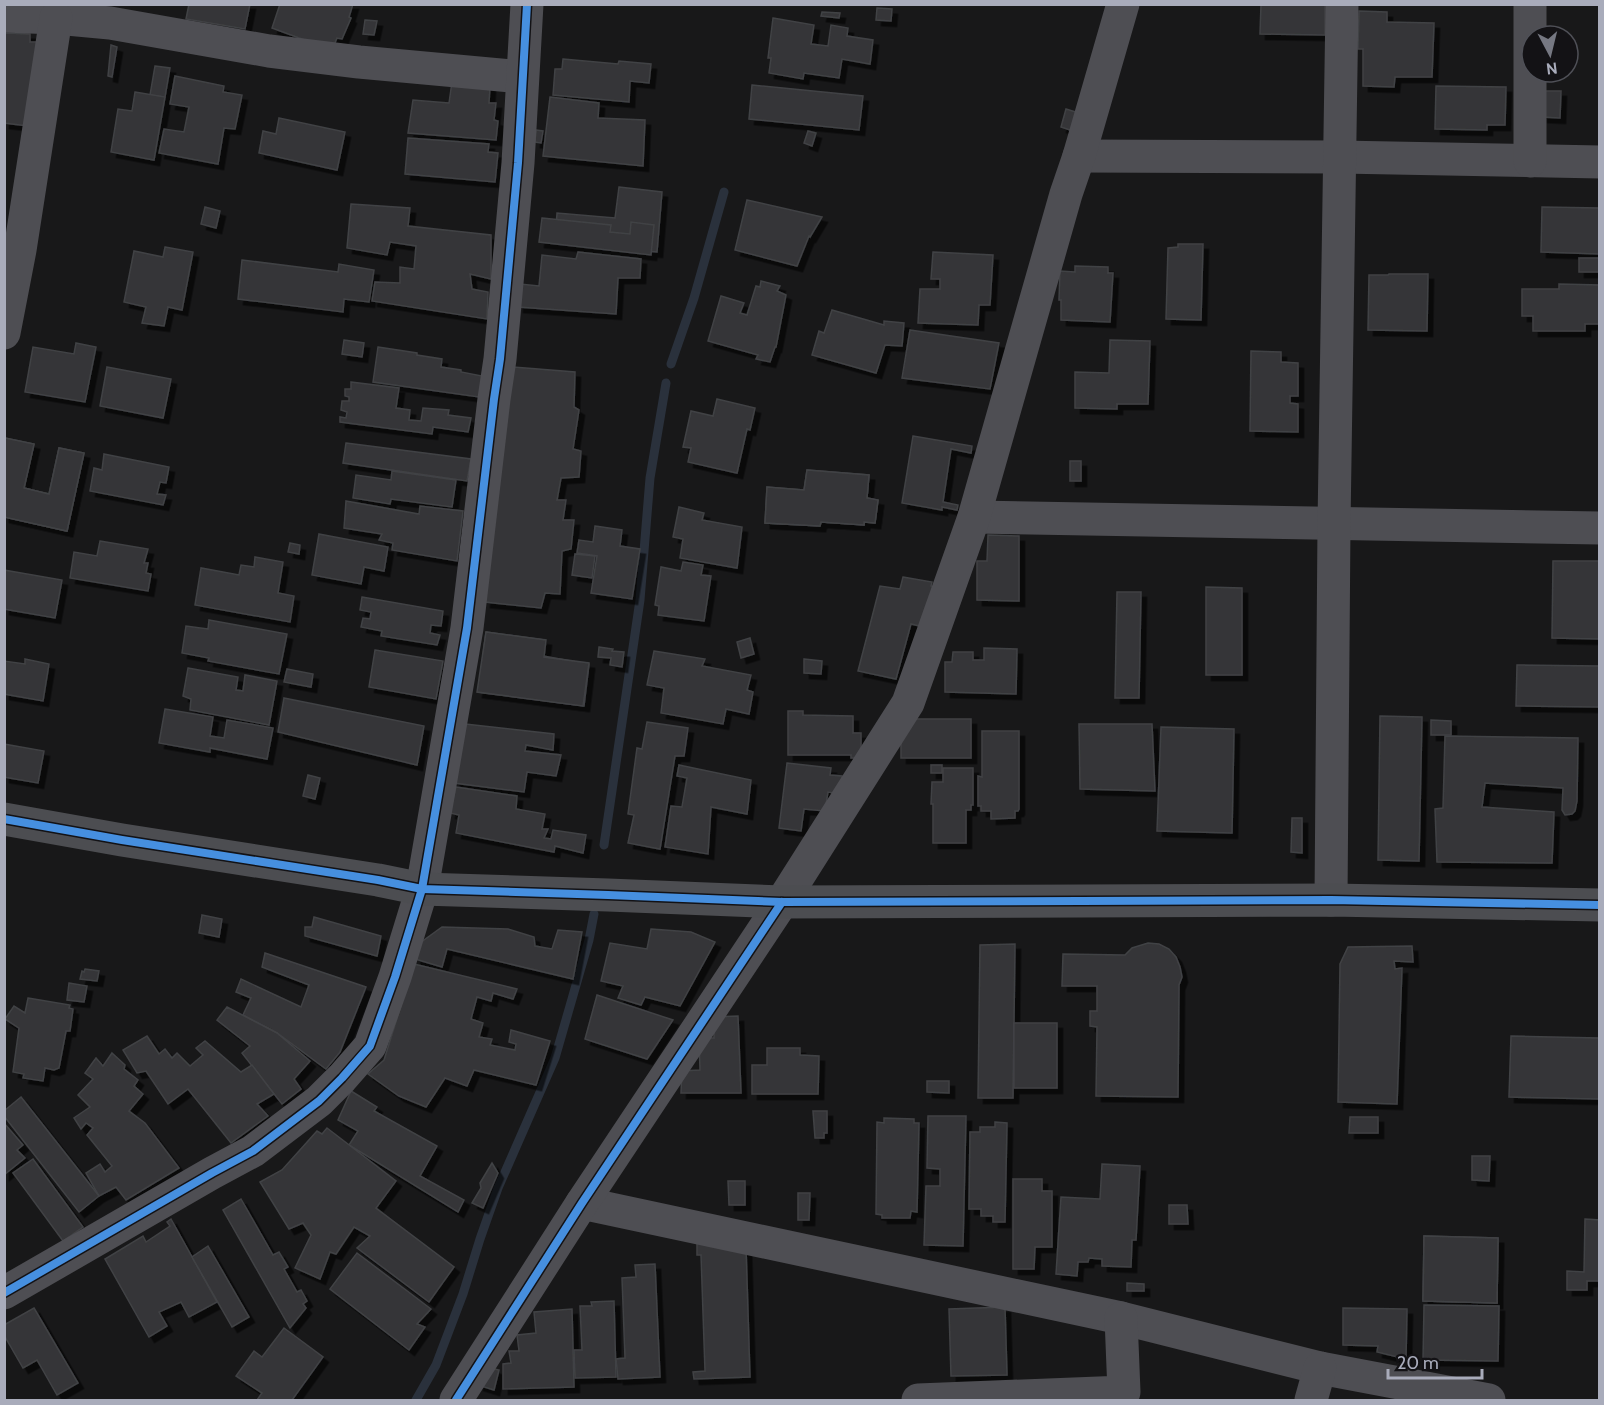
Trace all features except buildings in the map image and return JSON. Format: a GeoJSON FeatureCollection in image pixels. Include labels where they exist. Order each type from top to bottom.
{"type":"FeatureCollection","features":[{"type":"Feature","properties":{"kind":"street"},"geometry":{"type":"LineString","coordinates":[[4,1293],[253,1151],[319,1101],[370,1046],[395,977],[422,890],[467,628],[500,359],[518,162],[527,4]]}},
{"type":"Feature","properties":{"kind":"street"},"geometry":{"type":"LineString","coordinates":[[456,1401],[582,1203],[782,902],[908,703],[974,517],[1123,4]]}},
{"type":"Feature","properties":{"kind":"street"},"geometry":{"type":"LineString","coordinates":[[1331,900],[1342,4]]}},
{"type":"Feature","properties":{"kind":"street"},"geometry":{"type":"LineString","coordinates":[[1530,4],[1530,161]]}},
{"type":"Feature","properties":{"kind":"street"},"geometry":{"type":"LineString","coordinates":[[4,16],[110,23],[269,51],[522,77]]}},
{"type":"Feature","properties":{"kind":"street"},"geometry":{"type":"LineString","coordinates":[[4,333],[20,250],[56,18]]}},
{"type":"Feature","properties":{"kind":"street"},"geometry":{"type":"LineString","coordinates":[[1079,156],[1340,157],[1599,162]]}},
{"type":"Feature","properties":{"kind":"street"},"geometry":{"type":"LineString","coordinates":[[974,517],[1599,528]]}},
{"type":"Feature","properties":{"kind":"street"},"geometry":{"type":"LineString","coordinates":[[4,819],[378,880],[422,890],[782,902],[1331,900],[1599,905]]}},
{"type":"Feature","properties":{"kind":"street"},"geometry":{"type":"LineString","coordinates":[[582,1203],[1122,1318],[1320,1368],[1489,1401]]}},
{"type":"Feature","properties":{"kind":"street"},"geometry":{"type":"LineString","coordinates":[[918,1401],[1124,1392],[1122,1318]]}},
{"type":"Feature","properties":{"kind":"street"},"geometry":{"type":"LineString","coordinates":[[1311,1401],[1320,1368]]}},
{"type":"Feature","properties":{"kind":"waterway"},"geometry":{"type":"LineString","coordinates":[[671,364],[694,298],[724,192]]}},
{"type":"Feature","properties":{"kind":"waterway"},"geometry":{"type":"LineString","coordinates":[[604,845],[640,600],[650,478],[666,383]]}},
{"type":"Feature","properties":{"kind":"waterway"},"geometry":{"type":"LineString","coordinates":[[416,1400],[436,1365],[463,1294],[498,1188],[555,1058],[589,940],[594,914]]}},
{"type":"Feature","properties":{"kind":"cycle path"},"geometry":{"type":"LineString","coordinates":[[4,1293],[253,1151],[319,1101],[370,1046],[395,977],[422,889],[467,628],[500,359],[518,163],[527,4]]}},
{"type":"Feature","properties":{"kind":"cycle path"},"geometry":{"type":"LineString","coordinates":[[4,819],[422,889],[782,902],[1331,900],[1600,905]]}},
{"type":"Feature","properties":{"kind":"cycle path"},"geometry":{"type":"LineString","coordinates":[[456,1400],[582,1203],[782,902]]}}]}
